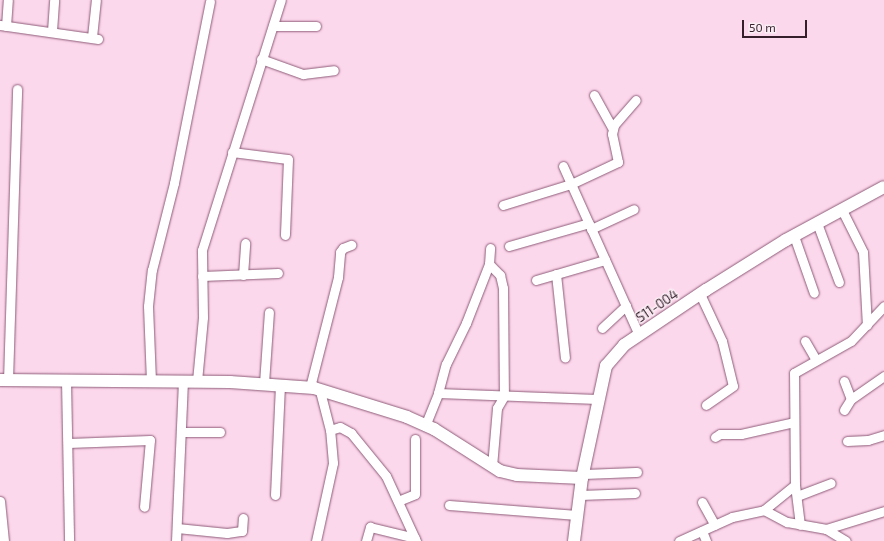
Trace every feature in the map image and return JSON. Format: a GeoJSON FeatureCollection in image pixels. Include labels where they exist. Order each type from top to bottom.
{"type":"FeatureCollection","features":[{"type":"Feature","properties":{"kind":"street"},"geometry":{"type":"LineString","coordinates":[[8,0],[3,25],[95,38],[96,0]]}},
{"type":"Feature","properties":{"kind":"street"},"geometry":{"type":"LineString","coordinates":[[52,31],[54,0]]}},
{"type":"Feature","properties":{"kind":"street"},"geometry":{"type":"LineString","coordinates":[[197,382],[203,318],[202,250],[206,233],[281,0]]}},
{"type":"Feature","properties":{"kind":"street"},"geometry":{"type":"LineString","coordinates":[[151,381],[148,306],[152,270],[174,183],[210,2]]}},
{"type":"Feature","properties":{"kind":"street"},"geometry":{"type":"LineString","coordinates":[[272,26],[316,26]]}},
{"type":"Feature","properties":{"kind":"street"},"geometry":{"type":"LineString","coordinates":[[261,59],[303,74],[334,70]]}},
{"type":"Feature","properties":{"kind":"street"},"geometry":{"type":"LineString","coordinates":[[17,90],[4,380],[264,383],[315,389],[407,417],[426,426],[500,471],[517,475],[582,476],[637,472]]}},
{"type":"Feature","properties":{"kind":"street"},"geometry":{"type":"LineString","coordinates":[[503,205],[571,184],[618,162],[613,130],[594,95]]}},
{"type":"Feature","properties":{"kind":"street"},"geometry":{"type":"LineString","coordinates":[[613,130],[636,100]]}},
{"type":"Feature","properties":{"kind":"street"},"geometry":{"type":"LineString","coordinates":[[232,152],[288,159],[285,235]]}},
{"type":"Feature","properties":{"kind":"street"},"geometry":{"type":"LineString","coordinates":[[563,166],[639,335]]}},
{"type":"Feature","properties":{"kind":"street","name":"S11-004"},"geometry":{"type":"LineString","coordinates":[[574,541],[582,476],[597,399],[606,366],[624,346],[700,294],[794,236],[884,187]]}},
{"type":"Feature","properties":{"kind":"street"},"geometry":{"type":"LineString","coordinates":[[509,246],[590,226],[634,208]]}},
{"type":"Feature","properties":{"kind":"street"},"geometry":{"type":"LineString","coordinates":[[842,210],[863,252],[867,325]]}},
{"type":"Feature","properties":{"kind":"street"},"geometry":{"type":"LineString","coordinates":[[817,223],[840,282]]}},
{"type":"Feature","properties":{"kind":"street"},"geometry":{"type":"LineString","coordinates":[[794,236],[814,293]]}},
{"type":"Feature","properties":{"kind":"street"},"geometry":{"type":"LineString","coordinates":[[243,275],[245,243]]}},
{"type":"Feature","properties":{"kind":"street"},"geometry":{"type":"LineString","coordinates":[[316,541],[332,476],[330,430],[315,389],[338,277],[340,252],[343,248],[351,245]]}},
{"type":"Feature","properties":{"kind":"street"},"geometry":{"type":"LineString","coordinates":[[426,426],[446,364],[466,323],[489,264],[490,248]]}},
{"type":"Feature","properties":{"kind":"street"},"geometry":{"type":"LineString","coordinates":[[536,280],[606,260]]}},
{"type":"Feature","properties":{"kind":"street"},"geometry":{"type":"LineString","coordinates":[[489,264],[500,275],[503,288],[504,396],[497,408],[492,466]]}},
{"type":"Feature","properties":{"kind":"street"},"geometry":{"type":"LineString","coordinates":[[202,276],[278,273]]}},
{"type":"Feature","properties":{"kind":"street"},"geometry":{"type":"LineString","coordinates":[[556,274],[565,358]]}},
{"type":"Feature","properties":{"kind":"street"},"geometry":{"type":"LineString","coordinates":[[700,294],[722,341],[733,386],[706,405]]}},
{"type":"Feature","properties":{"kind":"street"},"geometry":{"type":"LineString","coordinates":[[602,328],[626,306]]}},
{"type":"Feature","properties":{"kind":"street"},"geometry":{"type":"LineString","coordinates":[[800,525],[797,496],[794,485],[794,373],[851,341],[883,309]]}},
{"type":"Feature","properties":{"kind":"street"},"geometry":{"type":"LineString","coordinates":[[264,383],[269,312]]}},
{"type":"Feature","properties":{"kind":"street"},"geometry":{"type":"LineString","coordinates":[[804,341],[816,360]]}},
{"type":"Feature","properties":{"kind":"street"},"geometry":{"type":"LineString","coordinates":[[844,410],[851,399],[884,376]]}},
{"type":"Feature","properties":{"kind":"street"},"geometry":{"type":"LineString","coordinates":[[66,380],[69,541]]}},
{"type":"Feature","properties":{"kind":"street"},"geometry":{"type":"LineString","coordinates":[[176,541],[182,432],[183,381]]}},
{"type":"Feature","properties":{"kind":"street"},"geometry":{"type":"LineString","coordinates":[[844,381],[851,399]]}},
{"type":"Feature","properties":{"kind":"street"},"geometry":{"type":"LineString","coordinates":[[275,495],[280,384]]}},
{"type":"Feature","properties":{"kind":"street"},"geometry":{"type":"LineString","coordinates":[[438,392],[597,399]]}},
{"type":"Feature","properties":{"kind":"street"},"geometry":{"type":"LineString","coordinates":[[715,437],[720,434],[741,434],[794,422]]}},
{"type":"Feature","properties":{"kind":"street"},"geometry":{"type":"LineString","coordinates":[[330,430],[340,427],[351,433],[386,476],[416,540]]}},
{"type":"Feature","properties":{"kind":"street"},"geometry":{"type":"LineString","coordinates":[[182,432],[220,432]]}},
{"type":"Feature","properties":{"kind":"street"},"geometry":{"type":"LineString","coordinates":[[847,441],[868,440],[884,435]]}},
{"type":"Feature","properties":{"kind":"street"},"geometry":{"type":"LineString","coordinates":[[398,501],[415,494],[415,439]]}},
{"type":"Feature","properties":{"kind":"street"},"geometry":{"type":"LineString","coordinates":[[68,443],[150,440],[144,508]]}},
{"type":"Feature","properties":{"kind":"street"},"geometry":{"type":"LineString","coordinates":[[797,496],[831,483]]}},
{"type":"Feature","properties":{"kind":"street"},"geometry":{"type":"LineString","coordinates":[[679,541],[732,517],[764,510],[794,485]]}},
{"type":"Feature","properties":{"kind":"street"},"geometry":{"type":"LineString","coordinates":[[580,495],[634,493]]}},
{"type":"Feature","properties":{"kind":"street"},"geometry":{"type":"LineString","coordinates":[[0,501],[4,541]]}},
{"type":"Feature","properties":{"kind":"street"},"geometry":{"type":"LineString","coordinates":[[702,502],[715,525]]}},
{"type":"Feature","properties":{"kind":"street"},"geometry":{"type":"LineString","coordinates":[[449,505],[577,515]]}},
{"type":"Feature","properties":{"kind":"street"},"geometry":{"type":"LineString","coordinates":[[764,510],[786,522],[826,529],[846,541]]}},
{"type":"Feature","properties":{"kind":"street"},"geometry":{"type":"LineString","coordinates":[[826,529],[884,511]]}},
{"type":"Feature","properties":{"kind":"street"},"geometry":{"type":"LineString","coordinates":[[177,528],[227,533],[242,532],[243,518]]}},
{"type":"Feature","properties":{"kind":"street"},"geometry":{"type":"LineString","coordinates":[[366,541],[370,527],[416,540]]}},
{"type":"Feature","properties":{"kind":"street"},"geometry":{"type":"LineString","coordinates":[[702,531],[706,541]]}}]}
